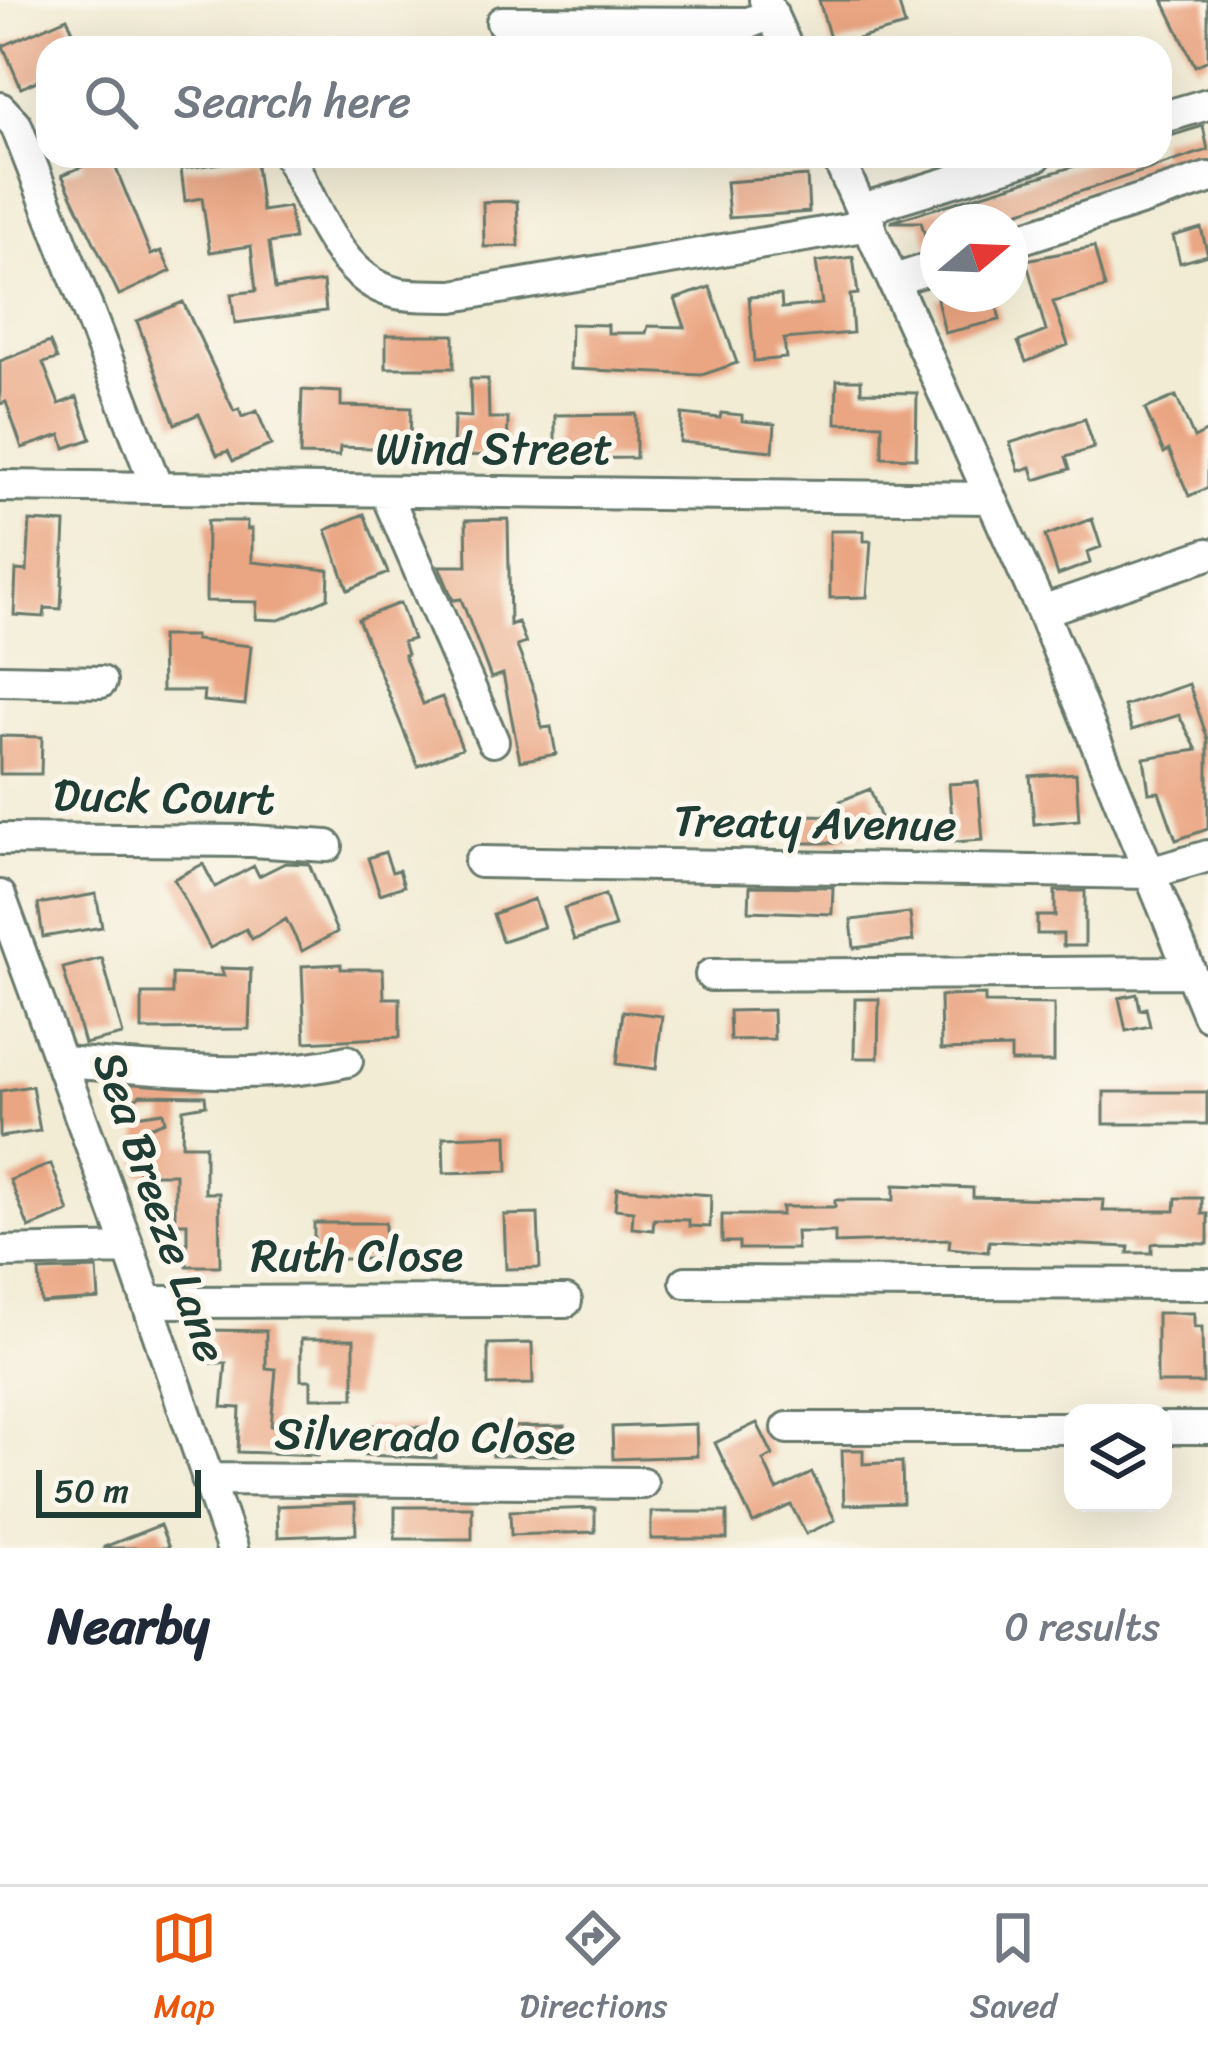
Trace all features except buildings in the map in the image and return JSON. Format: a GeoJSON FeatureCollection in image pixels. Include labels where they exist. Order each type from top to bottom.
{"type":"FeatureCollection","features":[{"type":"Feature","properties":{"kind":"street"},"geometry":{"type":"LineString","coordinates":[[502,22],[748,23],[769,7],[782,36]]}},
{"type":"Feature","properties":{"kind":"street"},"geometry":{"type":"LineString","coordinates":[[1172,114],[1208,104]]}},
{"type":"Feature","properties":{"kind":"street"},"geometry":{"type":"LineString","coordinates":[[0,108],[16,125],[157,488]]}},
{"type":"Feature","properties":{"kind":"street"},"geometry":{"type":"LineString","coordinates":[[295,168],[340,253],[373,285],[398,294],[453,296],[866,217],[1003,168]]}},
{"type":"Feature","properties":{"kind":"street"},"geometry":{"type":"LineString","coordinates":[[843,168],[1042,611],[1208,1015]]}},
{"type":"Feature","properties":{"kind":"street"},"geometry":{"type":"LineString","coordinates":[[1028,236],[1208,178]]}},
{"type":"Feature","properties":{"kind":"street"},"geometry":{"type":"LineString","coordinates":[[894,280],[920,272]]}},
{"type":"Feature","properties":{"kind":"street","name":"Wind Street"},"geometry":{"type":"LineString","coordinates":[[0,485],[988,498]]}},
{"type":"Feature","properties":{"kind":"street"},"geometry":{"type":"LineString","coordinates":[[386,493],[493,741]]}},
{"type":"Feature","properties":{"kind":"street"},"geometry":{"type":"LineString","coordinates":[[1042,611],[1208,554]]}},
{"type":"Feature","properties":{"kind":"street"},"geometry":{"type":"LineString","coordinates":[[0,680],[101,682]]}},
{"type":"Feature","properties":{"kind":"street","name":"Duck Court"},"geometry":{"type":"LineString","coordinates":[[0,839],[328,846]]}},
{"type":"Feature","properties":{"kind":"street","name":"Treaty Avenue"},"geometry":{"type":"LineString","coordinates":[[480,862],[1150,873],[1208,856]]}},
{"type":"Feature","properties":{"kind":"street","name":"Sea Breeze Lane"},"geometry":{"type":"LineString","coordinates":[[0,896],[232,1548]]}},
{"type":"Feature","properties":{"kind":"street"},"geometry":{"type":"LineString","coordinates":[[711,975],[1188,972]]}},
{"type":"Feature","properties":{"kind":"street"},"geometry":{"type":"LineString","coordinates":[[62,1062],[250,1071],[317,1068],[347,1061]]}},
{"type":"Feature","properties":{"kind":"street"},"geometry":{"type":"LineString","coordinates":[[0,1252],[129,1249]]}},
{"type":"Feature","properties":{"kind":"street"},"geometry":{"type":"LineString","coordinates":[[686,1282],[1208,1284]]}},
{"type":"Feature","properties":{"kind":"street","name":"Ruth Close"},"geometry":{"type":"LineString","coordinates":[[147,1302],[566,1300]]}},
{"type":"Feature","properties":{"kind":"street"},"geometry":{"type":"LineString","coordinates":[[788,1428],[1064,1428]]}},
{"type":"Feature","properties":{"kind":"street"},"geometry":{"type":"LineString","coordinates":[[1172,1428],[1208,1428]]}},
{"type":"Feature","properties":{"kind":"street","name":"Silverado Close"},"geometry":{"type":"LineString","coordinates":[[207,1479],[642,1483]]}}]}
